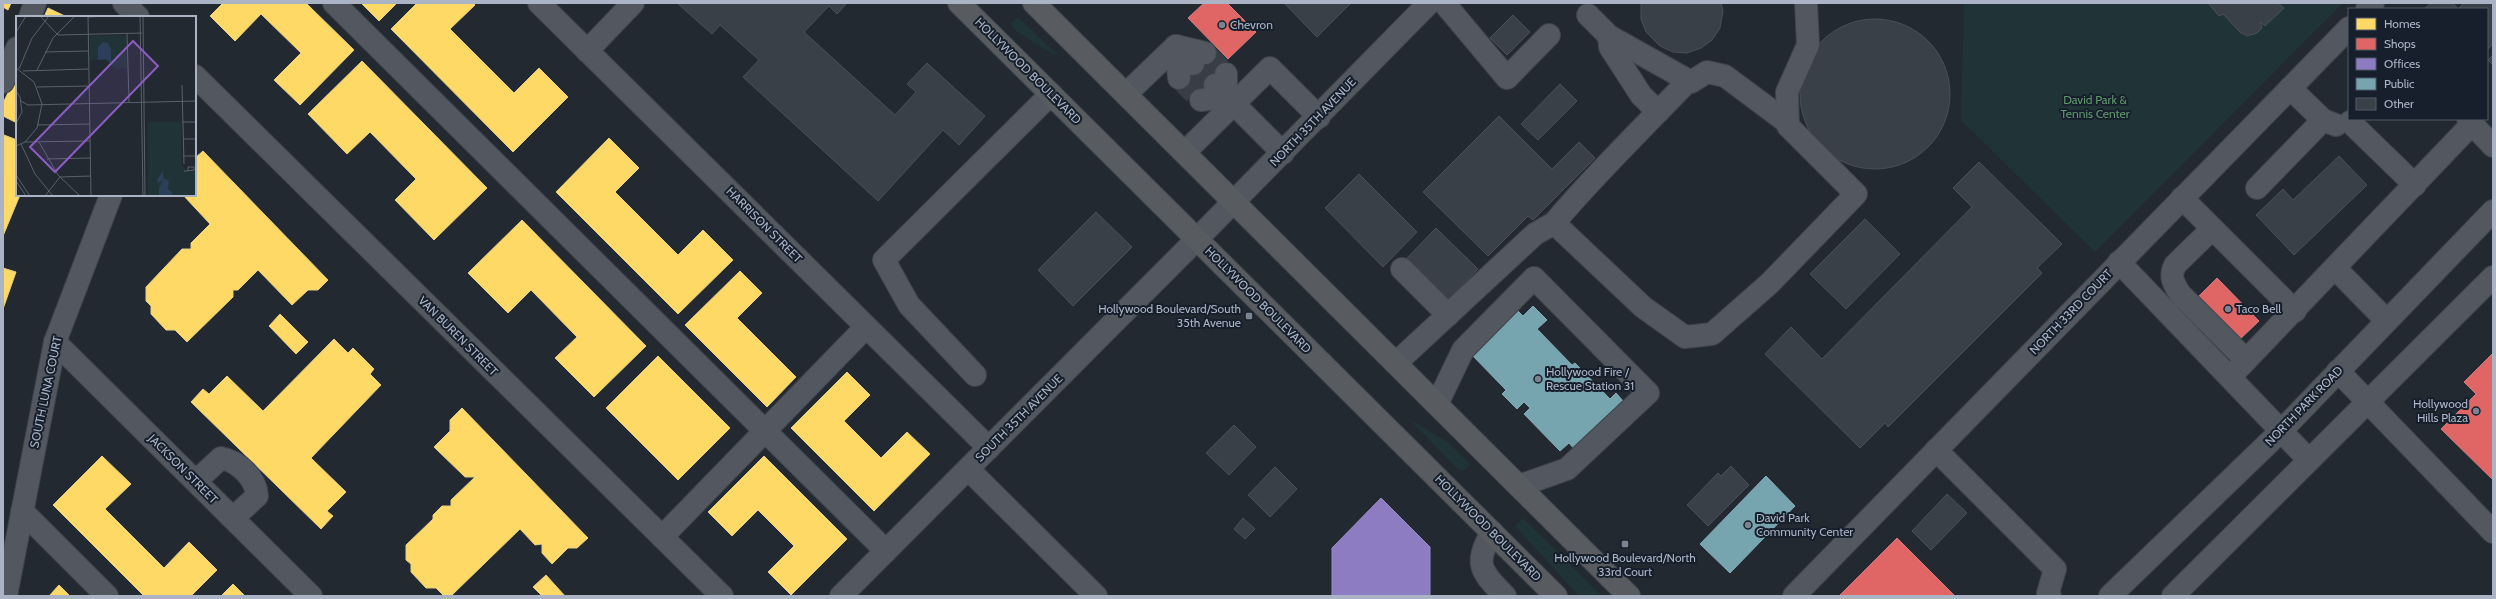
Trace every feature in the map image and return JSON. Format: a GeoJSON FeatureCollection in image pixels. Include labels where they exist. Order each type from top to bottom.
{"type":"FeatureCollection","features":[{"type":"Feature","properties":{"kind":"highway","name":"HOLLYWOOD BOULEVARD"},"geometry":{"type":"LineString","coordinates":[[959,3],[1556,596]]}},
{"type":"Feature","properties":{"kind":"highway"},"geometry":{"type":"LineString","coordinates":[[1034,3],[1235,201],[1629,596]]}},
{"type":"Feature","properties":{"kind":"street"},"geometry":{"type":"LineString","coordinates":[[30,16],[35,3]]}},
{"type":"Feature","properties":{"kind":"street"},"geometry":{"type":"LineString","coordinates":[[124,3],[137,16]]}},
{"type":"Feature","properties":{"kind":"street"},"geometry":{"type":"LineString","coordinates":[[334,3],[886,551]]}},
{"type":"Feature","properties":{"kind":"street","name":"HARRISON STREET"},"geometry":{"type":"LineString","coordinates":[[539,3],[989,448]]}},
{"type":"Feature","properties":{"kind":"street"},"geometry":{"type":"LineString","coordinates":[[587,51],[633,3]]}},
{"type":"Feature","properties":{"kind":"street","name":"NORTH 35TH AVENUE"},"geometry":{"type":"LineString","coordinates":[[1197,239],[1429,3]]}},
{"type":"Feature","properties":{"kind":"street"},"geometry":{"type":"LineString","coordinates":[[1444,3],[1507,78],[1549,35]]}},
{"type":"Feature","properties":{"kind":"street"},"geometry":{"type":"LineString","coordinates":[[1788,124],[1787,92],[1808,45],[1806,3]]}},
{"type":"Feature","properties":{"kind":"street"},"geometry":{"type":"LineString","coordinates":[[1588,15],[1609,36],[1688,81]]}},
{"type":"Feature","properties":{"kind":"street","name":"NORTH 33RD COURT"},"geometry":{"type":"LineString","coordinates":[[1794,596],[2348,29]]}},
{"type":"Feature","properties":{"kind":"street"},"geometry":{"type":"LineString","coordinates":[[1609,36],[1610,47],[1614,54],[1641,95],[1658,112]]}},
{"type":"Feature","properties":{"kind":"street"},"geometry":{"type":"LineString","coordinates":[[1126,94],[1176,46]]}},
{"type":"Feature","properties":{"kind":"street"},"geometry":{"type":"LineString","coordinates":[[1176,46],[1192,65],[1176,46]]}},
{"type":"Feature","properties":{"kind":"street"},"geometry":{"type":"LineString","coordinates":[[3,82],[16,50]]}},
{"type":"Feature","properties":{"kind":"street"},"geometry":{"type":"LineString","coordinates":[[1185,152],[1220,92],[1270,68],[1319,116]]}},
{"type":"Feature","properties":{"kind":"street"},"geometry":{"type":"LineString","coordinates":[[1396,363],[1535,234],[1554,223],[1592,178],[1688,81],[1690,82],[1708,72],[1725,76],[1788,124],[1788,126],[1856,194],[1770,283],[1712,334],[1685,338],[1643,307],[1554,223]]}},
{"type":"Feature","properties":{"kind":"street","name":"VAN BUREN STREET"},"geometry":{"type":"LineString","coordinates":[[196,77],[722,596]]}},
{"type":"Feature","properties":{"kind":"street"},"geometry":{"type":"LineString","coordinates":[[2290,88],[2323,120],[2337,126],[2352,120],[2415,185]]}},
{"type":"Feature","properties":{"kind":"street"},"geometry":{"type":"LineString","coordinates":[[1220,92],[1283,153]]}},
{"type":"Feature","properties":{"kind":"street"},"geometry":{"type":"LineString","coordinates":[[975,375],[909,305],[884,260],[1051,94]]}},
{"type":"Feature","properties":{"kind":"street"},"geometry":{"type":"LineString","coordinates":[[2257,188],[2323,120]]}},
{"type":"Feature","properties":{"kind":"street"},"geometry":{"type":"LineString","coordinates":[[2230,377],[2415,185],[2470,122],[2493,146]]}},
{"type":"Feature","properties":{"kind":"street","name":"SOUTH LUNA COURT"},"geometry":{"type":"LineString","coordinates":[[6,596],[55,342],[111,196]]}},
{"type":"Feature","properties":{"kind":"street"},"geometry":{"type":"LineString","coordinates":[[2182,198],[2295,311]]}},
{"type":"Feature","properties":{"kind":"street","name":"NORTH PARK ROAD"},"geometry":{"type":"LineString","coordinates":[[2110,596],[2281,431],[2493,211]]}},
{"type":"Feature","properties":{"kind":"street"},"geometry":{"type":"LineString","coordinates":[[2212,229],[2175,265],[2171,273],[2173,282],[2180,294],[2246,360]]}},
{"type":"Feature","properties":{"kind":"street","name":"SOUTH 35TH AVENUE"},"geometry":{"type":"LineString","coordinates":[[841,596],[1197,239]]}},
{"type":"Feature","properties":{"kind":"street"},"geometry":{"type":"LineString","coordinates":[[2119,262],[2309,460]]}},
{"type":"Feature","properties":{"kind":"street"},"geometry":{"type":"LineString","coordinates":[[2335,268],[2387,320]]}},
{"type":"Feature","properties":{"kind":"street"},"geometry":{"type":"LineString","coordinates":[[1402,269],[1448,315]]}},
{"type":"Feature","properties":{"kind":"street"},"geometry":{"type":"LineString","coordinates":[[2173,596],[2493,277]]}},
{"type":"Feature","properties":{"kind":"street"},"geometry":{"type":"LineString","coordinates":[[1437,404],[1462,350],[1534,278],[1648,393],[1567,469],[1519,486]]}},
{"type":"Feature","properties":{"kind":"street"},"geometry":{"type":"LineString","coordinates":[[662,537],[866,326]]}},
{"type":"Feature","properties":{"kind":"street","name":"JACKSON STREET"},"geometry":{"type":"LineString","coordinates":[[55,342],[311,596]]}},
{"type":"Feature","properties":{"kind":"street"},"geometry":{"type":"LineString","coordinates":[[2338,371],[2493,532]]}},
{"type":"Feature","properties":{"kind":"street"},"geometry":{"type":"LineString","coordinates":[[1936,450],[2055,569],[2048,594],[2050,596]]}},
{"type":"Feature","properties":{"kind":"street"},"geometry":{"type":"LineString","coordinates":[[196,481],[221,458],[232,460],[256,485],[257,496],[233,518]]}},
{"type":"Feature","properties":{"kind":"street"},"geometry":{"type":"LineString","coordinates":[[968,470],[1096,596]]}},
{"type":"Feature","properties":{"kind":"street"},"geometry":{"type":"LineString","coordinates":[[22,511],[107,596]]}},
{"type":"Feature","properties":{"kind":"street"},"geometry":{"type":"LineString","coordinates":[[1492,532],[1482,549],[1480,564],[1485,574],[1505,596]]}},
{"type":"Feature","properties":{"kind":"green space","name":"David Park & Tennis Center"},"geometry":{"type":"Polygon","coordinates":[[[1964,3],[2343,3],[2095,252],[1961,120],[1964,3]]]}},
{"type":"Feature","properties":{"kind":"green space"},"geometry":{"type":"Polygon","coordinates":[[[1018,17],[1056,53],[1054,55],[1016,31],[1010,24],[1018,17]]]}},
{"type":"Feature","properties":{"kind":"green space"},"geometry":{"type":"Polygon","coordinates":[[[1409,419],[1449,443],[1470,464],[1467,469],[1460,471],[1409,419]]]}},
{"type":"Feature","properties":{"kind":"green space"},"geometry":{"type":"Polygon","coordinates":[[[1523,518],[1602,596],[1579,596],[1515,526],[1523,518]]]}},
{"type":"Feature","properties":{"kind":"building: Homes"},"geometry":{"type":"Polygon","coordinates":[[[3,3],[11,3],[8,10],[3,7],[3,3]]]}},
{"type":"Feature","properties":{"kind":"building: Homes"},"geometry":{"type":"Polygon","coordinates":[[[223,3],[306,3],[354,50],[300,105],[274,80],[301,53],[261,14],[235,41],[210,16],[223,3]]]}},
{"type":"Feature","properties":{"kind":"building: Homes"},"geometry":{"type":"Polygon","coordinates":[[[361,3],[397,3],[379,21],[361,3]]]}},
{"type":"Feature","properties":{"kind":"building: Homes"},"geometry":{"type":"Polygon","coordinates":[[[417,3],[473,3],[475,5],[450,29],[514,93],[539,68],[568,97],[513,152],[391,29],[417,3]]]}},
{"type":"Feature","properties":{"kind":"building: Homes"},"geometry":{"type":"Polygon","coordinates":[[[48,8],[65,16],[44,16],[48,8]]]}},
{"type":"Feature","properties":{"kind":"building: Homes"},"geometry":{"type":"Polygon","coordinates":[[[362,61],[487,188],[434,240],[395,200],[416,179],[370,132],[347,154],[308,114],[362,61]]]}},
{"type":"Feature","properties":{"kind":"building: Homes"},"geometry":{"type":"Polygon","coordinates":[[[16,76],[16,122],[3,116],[3,103],[16,76]]]}},
{"type":"Feature","properties":{"kind":"building: Homes"},"geometry":{"type":"Polygon","coordinates":[[[4,135],[16,140],[16,196],[20,196],[3,236],[4,135]]]}},
{"type":"Feature","properties":{"kind":"building: Homes"},"geometry":{"type":"Polygon","coordinates":[[[609,138],[639,168],[615,192],[678,255],[703,230],[733,260],[678,314],[556,192],[609,138]]]}},
{"type":"Feature","properties":{"kind":"building: Homes"},"geometry":{"type":"Polygon","coordinates":[[[203,151],[328,280],[318,290],[308,290],[292,305],[258,270],[238,290],[233,290],[233,297],[187,342],[175,330],[166,330],[151,314],[151,306],[146,301],[146,287],[182,249],[191,249],[191,243],[210,224],[184,196],[196,196],[196,157],[203,151]]]}},
{"type":"Feature","properties":{"kind":"building: Homes"},"geometry":{"type":"Polygon","coordinates":[[[522,220],[646,346],[594,397],[555,358],[577,337],[531,290],[508,313],[468,273],[522,220]]]}},
{"type":"Feature","properties":{"kind":"building: Homes"},"geometry":{"type":"Polygon","coordinates":[[[3,268],[16,272],[3,309],[3,268]]]}},
{"type":"Feature","properties":{"kind":"building: Homes"},"geometry":{"type":"Polygon","coordinates":[[[740,271],[762,293],[737,318],[796,377],[767,407],[685,325],[740,271]]]}},
{"type":"Feature","properties":{"kind":"building: Homes"},"geometry":{"type":"Polygon","coordinates":[[[280,314],[308,342],[296,354],[269,326],[280,314]]]}},
{"type":"Feature","properties":{"kind":"building: Homes"},"geometry":{"type":"Polygon","coordinates":[[[334,339],[348,353],[353,348],[374,369],[370,374],[381,385],[311,458],[346,492],[327,511],[333,516],[321,529],[191,402],[203,389],[209,394],[227,376],[263,411],[334,339]]]}},
{"type":"Feature","properties":{"kind":"building: Homes"},"geometry":{"type":"Polygon","coordinates":[[[658,356],[730,428],[678,480],[606,408],[658,356]]]}},
{"type":"Feature","properties":{"kind":"building: Homes"},"geometry":{"type":"Polygon","coordinates":[[[847,372],[870,395],[844,421],[881,458],[907,432],[930,454],[874,511],[791,428],[847,372]]]}},
{"type":"Feature","properties":{"kind":"building: Homes"},"geometry":{"type":"Polygon","coordinates":[[[462,408],[588,538],[577,548],[568,548],[552,564],[542,553],[542,544],[535,545],[520,529],[451,596],[444,596],[436,588],[426,588],[411,572],[411,564],[406,560],[406,545],[433,519],[433,515],[442,506],[451,506],[451,500],[475,477],[465,477],[434,447],[450,431],[450,420],[462,408]]]}},
{"type":"Feature","properties":{"kind":"building: Homes"},"geometry":{"type":"Polygon","coordinates":[[[102,456],[131,484],[105,509],[164,568],[189,542],[217,570],[191,596],[144,596],[53,505],[102,456]]]}},
{"type":"Feature","properties":{"kind":"building: Homes"},"geometry":{"type":"Polygon","coordinates":[[[764,456],[847,539],[791,595],[768,572],[794,546],[758,510],[732,536],[708,512],[764,456]]]}},
{"type":"Feature","properties":{"kind":"building: Homes"},"geometry":{"type":"Polygon","coordinates":[[[546,575],[565,596],[542,596],[533,587],[546,575]]]}},
{"type":"Feature","properties":{"kind":"building: Homes"},"geometry":{"type":"Polygon","coordinates":[[[233,584],[245,596],[221,596],[233,584]]]}},
{"type":"Feature","properties":{"kind":"building: Homes"},"geometry":{"type":"Polygon","coordinates":[[[59,585],[70,596],[49,596],[59,585]]]}},
{"type":"Feature","properties":{"kind":"building: Shops","name":"Chevron"},"geometry":{"type":"Polygon","coordinates":[[[1204,3],[1227,3],[1256,32],[1228,59],[1188,18],[1204,3]]]}},
{"type":"Feature","properties":{"kind":"building: Shops","name":"Taco Bell"},"geometry":{"type":"Polygon","coordinates":[[[2217,278],[2259,321],[2238,341],[2197,298],[2217,278]]]}},
{"type":"Feature","properties":{"kind":"building: Shops","name":"Hollywood Hills Plaza"},"geometry":{"type":"Polygon","coordinates":[[[2493,353],[2493,480],[2441,429],[2476,394],[2464,382],[2493,353]]]}},
{"type":"Feature","properties":{"kind":"building: Shops"},"geometry":{"type":"Polygon","coordinates":[[[1897,538],[1955,596],[1839,596],[1897,538]]]}},
{"type":"Feature","properties":{"kind":"building: Offices"},"geometry":{"type":"Polygon","coordinates":[[[1381,498],[1430,547],[1430,596],[1332,596],[1332,548],[1381,498]]]}},
{"type":"Feature","properties":{"kind":"building: Public"},"geometry":{"type":"Polygon","coordinates":[[[1533,306],[1547,320],[1537,329],[1572,365],[1575,363],[1610,399],[1616,393],[1624,402],[1575,450],[1569,443],[1560,451],[1524,414],[1530,408],[1524,402],[1517,409],[1502,394],[1506,390],[1470,353],[1516,309],[1523,316],[1533,306]]]}},
{"type":"Feature","properties":{"kind":"building: Public","name":"David Park Community Center"},"geometry":{"type":"Polygon","coordinates":[[[1766,476],[1795,506],[1730,573],[1700,544],[1766,476]]]}},
{"type":"Feature","properties":{"kind":"building: Other"},"geometry":{"type":"Polygon","coordinates":[[[677,3],[847,3],[837,14],[829,6],[804,32],[895,115],[916,92],[907,84],[927,63],[985,116],[959,145],[943,130],[878,201],[743,77],[759,60],[720,25],[712,34],[677,3]]]}},
{"type":"Feature","properties":{"kind":"building: Other"},"geometry":{"type":"Polygon","coordinates":[[[1284,3],[1351,3],[1317,37],[1284,3]]]}},
{"type":"Feature","properties":{"kind":"building: Other"},"geometry":{"type":"Polygon","coordinates":[[[1641,3],[1721,3],[1723,11],[1720,28],[1712,40],[1701,48],[1687,53],[1673,52],[1660,46],[1646,32],[1641,19],[1641,3]]]}},
{"type":"Feature","properties":{"kind":"building: Other"},"geometry":{"type":"Polygon","coordinates":[[[2208,3],[2278,3],[2284,8],[2265,26],[2260,22],[2262,28],[2257,33],[2247,36],[2240,32],[2223,14],[2219,16],[2208,3]]]}},
{"type":"Feature","properties":{"kind":"building: Other"},"geometry":{"type":"Polygon","coordinates":[[[2431,3],[2453,3],[2457,8],[2425,8],[2431,3]]]}},
{"type":"Feature","properties":{"kind":"building: Other"},"geometry":{"type":"Polygon","coordinates":[[[2464,3],[2493,3],[2493,44],[2488,49],[2488,8],[2459,8],[2464,3]]]}},
{"type":"Feature","properties":{"kind":"building: Other"},"geometry":{"type":"Polygon","coordinates":[[[1513,15],[1530,32],[1507,55],[1490,38],[1513,15]]]}},
{"type":"Feature","properties":{"kind":"building: Other"},"geometry":{"type":"Polygon","coordinates":[[[1875,19],[1904,25],[1928,41],[1944,65],[1950,94],[1944,123],[1928,147],[1904,163],[1875,169],[1846,163],[1822,147],[1806,123],[1800,94],[1806,65],[1822,41],[1846,25],[1875,19]]]}},
{"type":"Feature","properties":{"kind":"building: Other"},"geometry":{"type":"Polygon","coordinates":[[[1208,50],[1229,71],[1197,103],[1175,82],[1208,50]]]}},
{"type":"Feature","properties":{"kind":"building: Other"},"geometry":{"type":"Polygon","coordinates":[[[2493,55],[2493,65],[2488,60],[2493,55]]]}},
{"type":"Feature","properties":{"kind":"building: Other"},"geometry":{"type":"Polygon","coordinates":[[[1560,84],[1577,101],[1538,140],[1521,124],[1560,84]]]}},
{"type":"Feature","properties":{"kind":"building: Other"},"geometry":{"type":"Polygon","coordinates":[[[1499,116],[1552,169],[1579,142],[1595,158],[1533,220],[1528,216],[1488,256],[1423,192],[1499,116]]]}},
{"type":"Feature","properties":{"kind":"building: Other"},"geometry":{"type":"Polygon","coordinates":[[[2339,156],[2367,185],[2294,255],[2256,215],[2283,189],[2293,200],[2339,156]]]}},
{"type":"Feature","properties":{"kind":"building: Other"},"geometry":{"type":"Polygon","coordinates":[[[1979,162],[2062,244],[2037,268],[2042,273],[1888,427],[1885,423],[1860,448],[1765,354],[1791,327],[1822,359],[1972,207],[1953,188],[1979,162]]]}},
{"type":"Feature","properties":{"kind":"building: Other"},"geometry":{"type":"Polygon","coordinates":[[[1359,174],[1417,232],[1383,267],[1325,208],[1359,174]]]}},
{"type":"Feature","properties":{"kind":"building: Other"},"geometry":{"type":"Polygon","coordinates":[[[1096,212],[1132,247],[1073,306],[1038,270],[1096,212]]]}},
{"type":"Feature","properties":{"kind":"building: Other"},"geometry":{"type":"Polygon","coordinates":[[[1865,219],[1900,254],[1846,309],[1810,274],[1865,219]]]}},
{"type":"Feature","properties":{"kind":"building: Other"},"geometry":{"type":"Polygon","coordinates":[[[1436,228],[1478,269],[1448,300],[1405,260],[1436,228]]]}},
{"type":"Feature","properties":{"kind":"building: Other"},"geometry":{"type":"Polygon","coordinates":[[[1234,425],[1256,447],[1229,475],[1206,453],[1234,425]]]}},
{"type":"Feature","properties":{"kind":"building: Other"},"geometry":{"type":"Polygon","coordinates":[[[1731,466],[1749,485],[1708,526],[1687,505],[1718,473],[1721,476],[1731,466]]]}},
{"type":"Feature","properties":{"kind":"building: Other"},"geometry":{"type":"Polygon","coordinates":[[[1275,467],[1297,489],[1270,517],[1248,495],[1275,467]]]}},
{"type":"Feature","properties":{"kind":"building: Other"},"geometry":{"type":"Polygon","coordinates":[[[1947,494],[1967,513],[1931,550],[1912,531],[1947,494]]]}},
{"type":"Feature","properties":{"kind":"building: Other"},"geometry":{"type":"Polygon","coordinates":[[[1243,518],[1255,529],[1245,539],[1234,529],[1243,518]]]}},
{"type":"Feature","properties":{"kind":"tunnel"},"geometry":{"type":"LineString","coordinates":[[1205,53],[1226,74]]}},
{"type":"Feature","properties":{"kind":"tunnel"},"geometry":{"type":"LineString","coordinates":[[1193,64],[1215,85]]}},
{"type":"Feature","properties":{"kind":"tunnel"},"geometry":{"type":"LineString","coordinates":[[1179,78],[1201,100]]}},
{"type":"Feature","properties":{"kind":"place","name":"Chevron"},"geometry":{"type":"Point","coordinates":[1222,25]}},
{"type":"Feature","properties":{"kind":"place","name":"Taco Bell"},"geometry":{"type":"Point","coordinates":[2228,309]}},
{"type":"Feature","properties":{"kind":"place","name":"Hollywood Boulevard/South 35th Avenue"},"geometry":{"type":"Point","coordinates":[1249,316]}},
{"type":"Feature","properties":{"kind":"place","name":"Hollywood Fire / Rescue Station 31"},"geometry":{"type":"Point","coordinates":[1538,379]}},
{"type":"Feature","properties":{"kind":"place","name":"Hollywood Hills Plaza"},"geometry":{"type":"Point","coordinates":[2476,411]}},
{"type":"Feature","properties":{"kind":"place","name":"David Park Community Center"},"geometry":{"type":"Point","coordinates":[1748,525]}},
{"type":"Feature","properties":{"kind":"place","name":"Hollywood Boulevard/North 33rd Court"},"geometry":{"type":"Point","coordinates":[1625,544]}}]}
